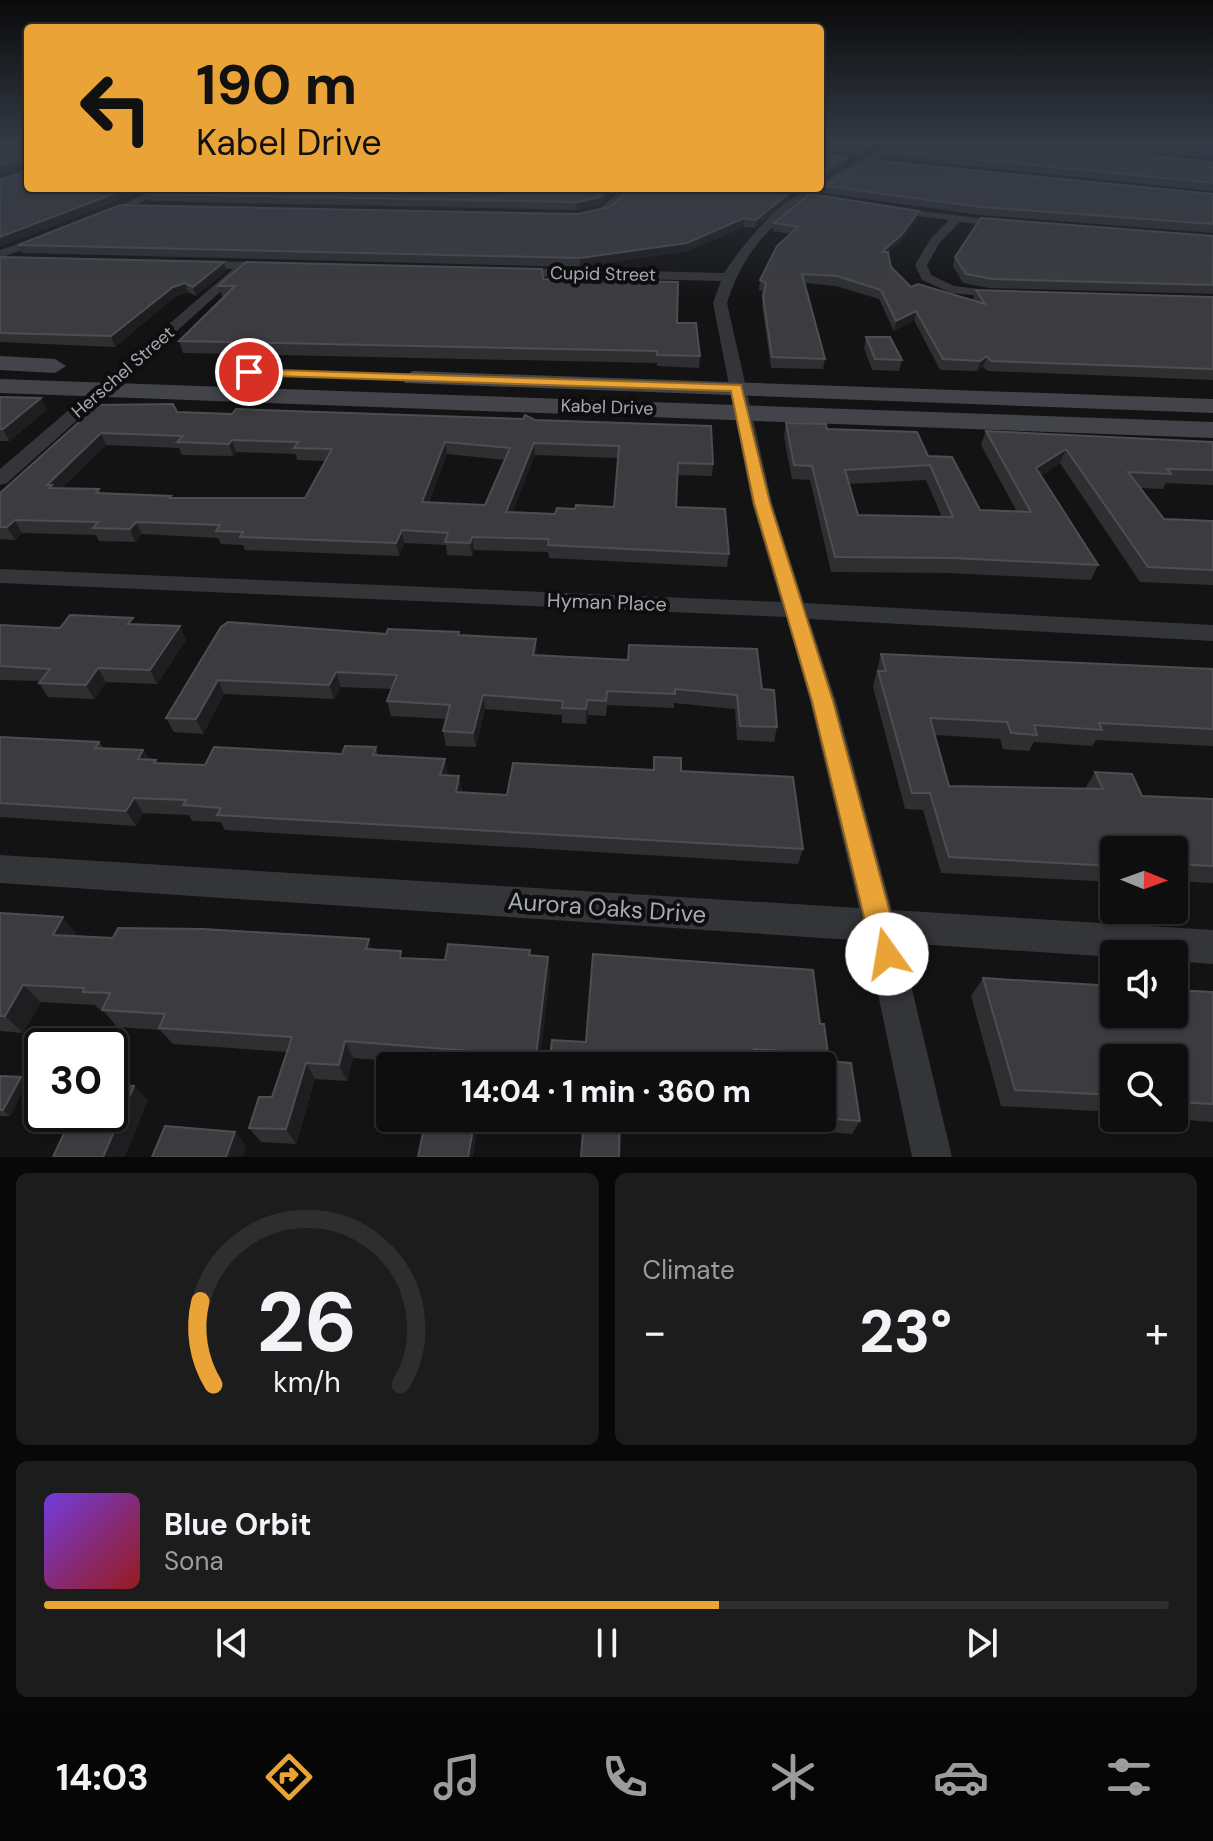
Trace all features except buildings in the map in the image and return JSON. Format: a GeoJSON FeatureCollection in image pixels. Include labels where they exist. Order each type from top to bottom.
{"type":"FeatureCollection","features":[{"type":"Feature","properties":{"kind":"street"},"geometry":{"type":"LineString","coordinates":[[95,219],[151,195]]}},
{"type":"Feature","properties":{"kind":"street"},"geometry":{"type":"LineString","coordinates":[[588,215],[611,207],[624,195]]}},
{"type":"Feature","properties":{"kind":"street"},"geometry":{"type":"LineString","coordinates":[[795,195],[820,199]]}},
{"type":"Feature","properties":{"kind":"street"},"geometry":{"type":"LineString","coordinates":[[809,195],[763,228],[726,277],[720,303],[762,503],[823,701],[880,926],[932,1157]]}},
{"type":"Feature","properties":{"kind":"street"},"geometry":{"type":"LineString","coordinates":[[123,207],[154,208]]}},
{"type":"Feature","properties":{"kind":"street"},"geometry":{"type":"LineString","coordinates":[[875,208],[1022,226]]}},
{"type":"Feature","properties":{"kind":"street"},"geometry":{"type":"LineString","coordinates":[[957,219],[935,240],[921,265],[926,277],[961,291],[1019,296]]}},
{"type":"Feature","properties":{"kind":"street"},"geometry":{"type":"LineString","coordinates":[[0,256],[66,230]]}},
{"type":"Feature","properties":{"kind":"street"},"geometry":{"type":"LineString","coordinates":[[0,256],[31,260]]}},
{"type":"Feature","properties":{"kind":"street"},"geometry":{"type":"LineString","coordinates":[[184,263],[291,266]]}},
{"type":"Feature","properties":{"kind":"street","name":"Herschel Street"},"geometry":{"type":"LineString","coordinates":[[0,479],[245,265]]}},
{"type":"Feature","properties":{"kind":"street","name":"Cupid Street"},"geometry":{"type":"LineString","coordinates":[[493,271],[726,277]]}},
{"type":"Feature","properties":{"kind":"street","name":"Kabel Drive"},"geometry":{"type":"LineString","coordinates":[[0,363],[385,377],[1213,430]]}},
{"type":"Feature","properties":{"kind":"street","name":"Kabel Drive"},"geometry":{"type":"LineString","coordinates":[[0,386],[1213,406]]}},
{"type":"Feature","properties":{"kind":"street","name":"Hyman Place"},"geometry":{"type":"LineString","coordinates":[[0,576],[795,610],[1213,633]]}},
{"type":"Feature","properties":{"kind":"street","name":"Aurora Oaks Drive"},"geometry":{"type":"LineString","coordinates":[[0,869],[1213,947]]}},
{"type":"Feature","properties":{"kind":"route"},"geometry":{"type":"LineString","coordinates":[[249,372],[737,388],[762,503],[823,701],[887,954]]}}]}
